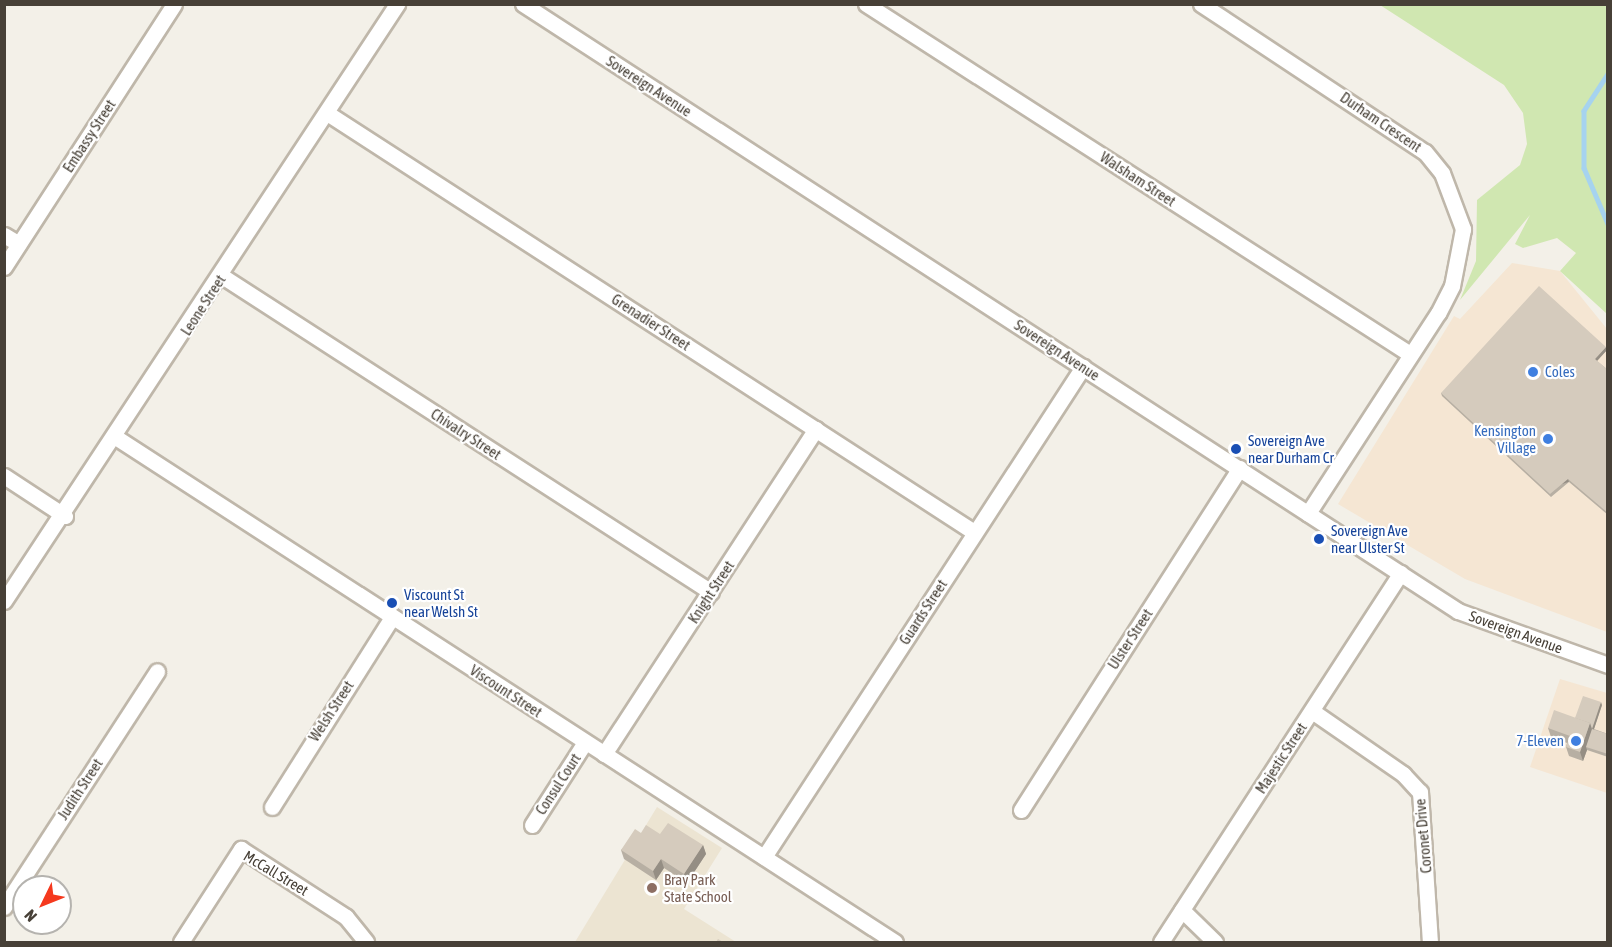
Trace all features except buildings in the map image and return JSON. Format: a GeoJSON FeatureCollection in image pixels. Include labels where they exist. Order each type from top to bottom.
{"type":"FeatureCollection","features":[{"type":"Feature","properties":{"kind":"street","name":"Embassy Street"},"geometry":{"type":"LineString","coordinates":[[4,267],[174,4]]}},
{"type":"Feature","properties":{"kind":"street","name":"Leone Street"},"geometry":{"type":"LineString","coordinates":[[4,602],[117,438],[398,4]]}},
{"type":"Feature","properties":{"kind":"street","name":"Sovereign Avenue"},"geometry":{"type":"LineString","coordinates":[[523,4],[1467,615],[1608,665]]}},
{"type":"Feature","properties":{"kind":"street","name":"Walsham Street"},"geometry":{"type":"LineString","coordinates":[[866,4],[1410,354]]}},
{"type":"Feature","properties":{"kind":"street","name":"Durham Crescent"},"geometry":{"type":"LineString","coordinates":[[1201,4],[1399,132],[1442,173],[1463,229],[1452,286],[1308,513]]}},
{"type":"Feature","properties":{"kind":"street","name":"Grenadier Street"},"geometry":{"type":"LineString","coordinates":[[327,113],[974,532]]}},
{"type":"Feature","properties":{"kind":"street"},"geometry":{"type":"LineString","coordinates":[[4,235],[19,244]]}},
{"type":"Feature","properties":{"kind":"street","name":"Chivalry Street"},"geometry":{"type":"LineString","coordinates":[[222,276],[711,592]]}},
{"type":"Feature","properties":{"kind":"street","name":"Guards Street"},"geometry":{"type":"LineString","coordinates":[[764,857],[1083,367]]}},
{"type":"Feature","properties":{"kind":"street","name":"Knight Street"},"geometry":{"type":"LineString","coordinates":[[604,754],[816,429]]}},
{"type":"Feature","properties":{"kind":"street","name":"Viscount Street"},"geometry":{"type":"LineString","coordinates":[[117,438],[895,942]]}},
{"type":"Feature","properties":{"kind":"street","name":"Ulster Street"},"geometry":{"type":"LineString","coordinates":[[1021,810],[1240,468]]}},
{"type":"Feature","properties":{"kind":"street"},"geometry":{"type":"LineString","coordinates":[[4,476],[65,516]]}},
{"type":"Feature","properties":{"kind":"street","name":"Majestic Street"},"geometry":{"type":"LineString","coordinates":[[1161,942],[1401,573]]}},
{"type":"Feature","properties":{"kind":"street","name":"Welsh Street"},"geometry":{"type":"LineString","coordinates":[[272,807],[392,617]]}},
{"type":"Feature","properties":{"kind":"street","name":"Judith Street"},"geometry":{"type":"LineString","coordinates":[[4,907],[157,671]]}},
{"type":"Feature","properties":{"kind":"street","name":"Coronet Drive"},"geometry":{"type":"LineString","coordinates":[[1312,711],[1403,774],[1420,792],[1430,942]]}},
{"type":"Feature","properties":{"kind":"street","name":"Consul Court"},"geometry":{"type":"LineString","coordinates":[[532,825],[585,742]]}},
{"type":"Feature","properties":{"kind":"street","name":"McCall Street"},"geometry":{"type":"LineString","coordinates":[[181,942],[241,849],[346,917],[366,942]]}},
{"type":"Feature","properties":{"kind":"street"},"geometry":{"type":"LineString","coordinates":[[1182,910],[1215,942]]}},
{"type":"Feature","properties":{"kind":"shaded area"},"geometry":{"type":"Polygon","coordinates":[[[1512,263],[1560,271],[1607,329],[1607,632],[1465,579],[1338,504],[1454,316],[1460,319],[1512,263]]]}},
{"type":"Feature","properties":{"kind":"shaded area","name":"7-Eleven"},"geometry":{"type":"Polygon","coordinates":[[[1560,679],[1607,693],[1607,793],[1530,767],[1560,679]]]}},
{"type":"Feature","properties":{"kind":"shaded area","name":"Bray Park State School"},"geometry":{"type":"Polygon","coordinates":[[[657,807],[722,848],[684,909],[736,942],[575,942],[657,807]]]}},
{"type":"Feature","properties":{"kind":"green space"},"geometry":{"type":"Polygon","coordinates":[[[1380,5],[1607,5],[1607,314],[1560,271],[1576,253],[1557,238],[1523,248],[1515,244],[1530,215],[1460,300],[1476,261],[1477,200],[1520,165],[1527,144],[1523,113],[1504,85],[1380,5]]]}},
{"type":"Feature","properties":{"kind":"waterway"},"geometry":{"type":"LineString","coordinates":[[1608,74],[1584,111],[1584,168],[1608,224]]}},
{"type":"Feature","properties":{"kind":"place","name":"Coles"},"geometry":{"type":"Point","coordinates":[1533,372]}},
{"type":"Feature","properties":{"kind":"place","name":"Kensington Village"},"geometry":{"type":"Point","coordinates":[1548,439]}},
{"type":"Feature","properties":{"kind":"place","name":"Sovereign Ave near Durham Cr"},"geometry":{"type":"Point","coordinates":[1236,449]}},
{"type":"Feature","properties":{"kind":"place","name":"Sovereign Ave near Ulster St"},"geometry":{"type":"Point","coordinates":[1319,539]}},
{"type":"Feature","properties":{"kind":"place","name":"Viscount St near Welsh St"},"geometry":{"type":"Point","coordinates":[392,603]}},
{"type":"Feature","properties":{"kind":"place","name":"7-Eleven"},"geometry":{"type":"Point","coordinates":[1576,741]}},
{"type":"Feature","properties":{"kind":"place","name":"Bray Park State School"},"geometry":{"type":"Point","coordinates":[652,888]}}]}
